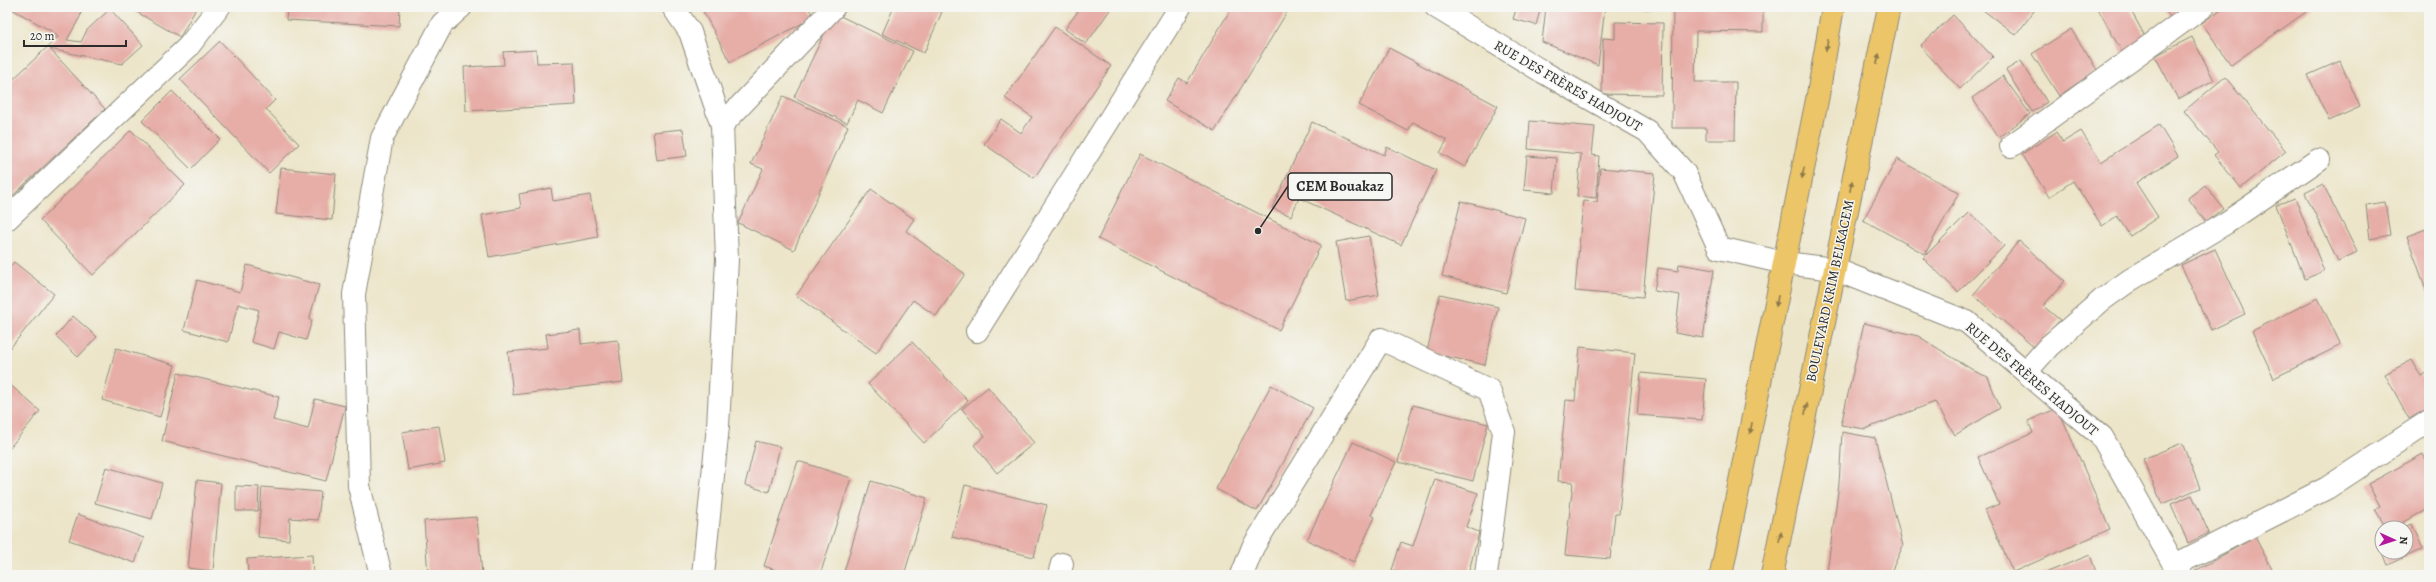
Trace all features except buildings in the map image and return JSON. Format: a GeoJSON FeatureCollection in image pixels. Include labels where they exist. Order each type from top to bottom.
{"type":"FeatureCollection","features":[{"type":"Feature","properties":{"kind":"main road"},"geometry":{"type":"LineString","coordinates":[[1721,575],[1834,7]]}},
{"type":"Feature","properties":{"kind":"main road","name":"BOULEVARD KRIM BELKACEM"},"geometry":{"type":"LineString","coordinates":[[1772,575],[1889,7]]}},
{"type":"Feature","properties":{"kind":"street"},"geometry":{"type":"LineString","coordinates":[[7,220],[188,47],[219,7]]}},
{"type":"Feature","properties":{"kind":"street"},"geometry":{"type":"LineString","coordinates":[[380,575],[358,486],[354,294],[382,138],[442,24],[461,7]]}},
{"type":"Feature","properties":{"kind":"street"},"geometry":{"type":"LineString","coordinates":[[673,7],[690,32],[722,125],[727,260],[718,426],[703,575]]}},
{"type":"Feature","properties":{"kind":"street"},"geometry":{"type":"LineString","coordinates":[[722,125],[834,7]]}},
{"type":"Feature","properties":{"kind":"street"},"geometry":{"type":"LineString","coordinates":[[977,331],[1180,7]]}},
{"type":"Feature","properties":{"kind":"street","name":"RUE DES FRÈRES HADJOUT"},"geometry":{"type":"LineString","coordinates":[[1436,7],[1543,72],[1647,131],[1684,172],[1719,248],[1784,263],[1834,269],[1967,322],[2102,437],[2177,570]]}},
{"type":"Feature","properties":{"kind":"street"},"geometry":{"type":"LineString","coordinates":[[2011,146],[2203,7]]}},
{"type":"Feature","properties":{"kind":"street"},"geometry":{"type":"LineString","coordinates":[[2026,372],[2049,346],[2102,300],[2130,280],[2226,223],[2318,160]]}},
{"type":"Feature","properties":{"kind":"street"},"geometry":{"type":"LineString","coordinates":[[1242,575],[1253,547],[1381,338],[1489,390],[1504,432],[1486,575]]}},
{"type":"Feature","properties":{"kind":"street"},"geometry":{"type":"LineString","coordinates":[[2177,570],[2326,488],[2429,422]]}},
{"type":"Feature","properties":{"kind":"place","name":"CEM Bouakaz"},"geometry":{"type":"Point","coordinates":[1258,231]}}]}
